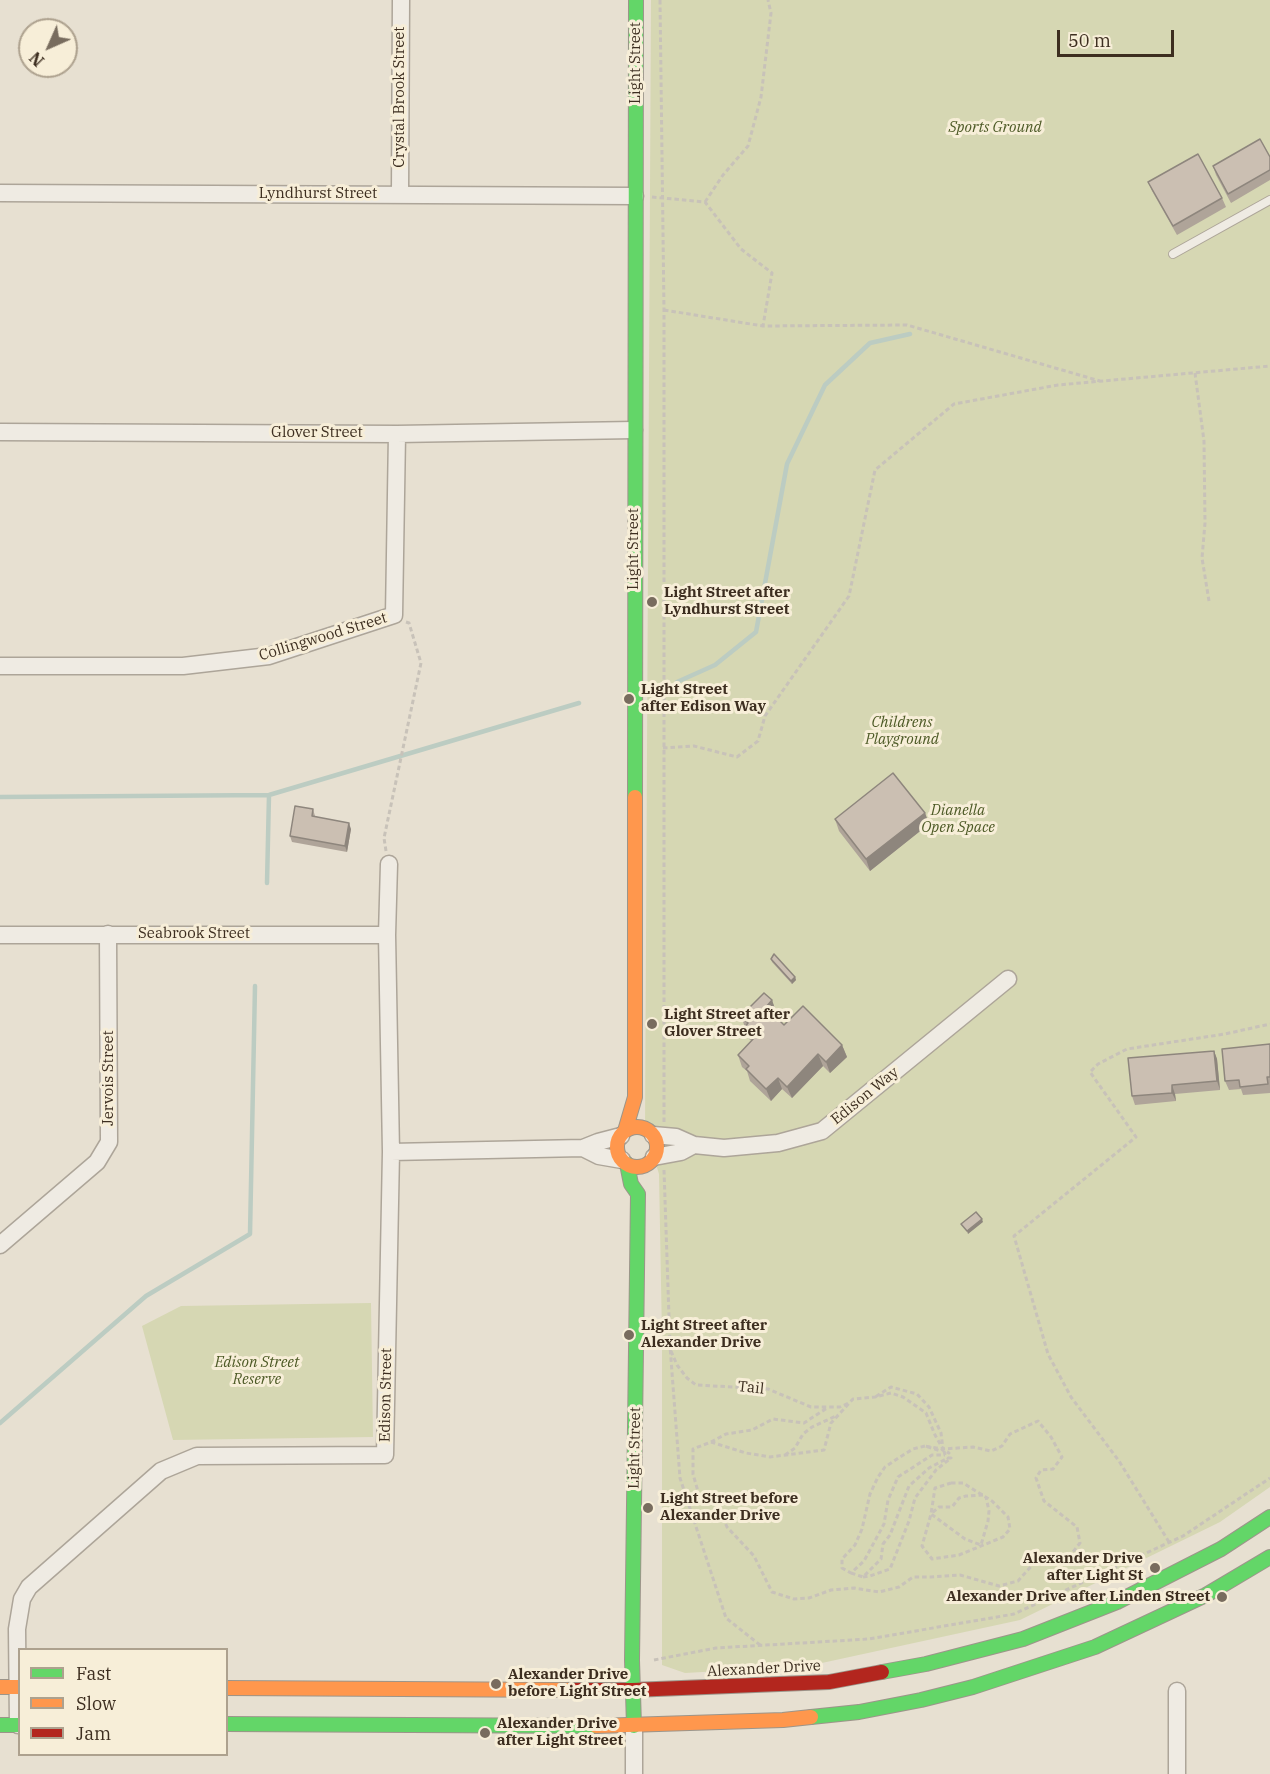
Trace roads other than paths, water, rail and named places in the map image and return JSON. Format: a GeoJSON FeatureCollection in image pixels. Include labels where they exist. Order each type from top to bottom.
{"type":"FeatureCollection","features":[{"type":"Feature","properties":{"kind":"main road","name":"Light Street"},"geometry":{"type":"LineString","coordinates":[[623,1134],[635,1097],[636,0]]}},
{"type":"Feature","properties":{"kind":"main road","name":"Light Street"},"geometry":{"type":"LineString","coordinates":[[635,1097],[654,1133]]}},
{"type":"Feature","properties":{"kind":"main road"},"geometry":{"type":"LineString","coordinates":[[637,1127],[654,1133],[657,1144],[650,1171],[624,1162],[617,1148],[623,1134],[637,1127]]}},
{"type":"Feature","properties":{"kind":"main road","name":"Light Street"},"geometry":{"type":"LineString","coordinates":[[624,1162],[631,1184],[650,1171]]}},
{"type":"Feature","properties":{"kind":"main road","name":"Light Street"},"geometry":{"type":"LineString","coordinates":[[634,1726],[632,1690],[650,1171]]}},
{"type":"Feature","properties":{"kind":"main road","name":"Alexander Drive"},"geometry":{"type":"LineString","coordinates":[[228,1688],[632,1690],[829,1682],[926,1664],[1023,1639],[1117,1602],[1221,1549],[1270,1517]]}},
{"type":"Feature","properties":{"kind":"main road"},"geometry":{"type":"LineString","coordinates":[[228,1724],[634,1726],[783,1720],[831,1715],[921,1700],[973,1687],[1066,1657],[1126,1634],[1206,1595],[1270,1557]]}},
{"type":"Feature","properties":{"kind":"main road"},"geometry":{"type":"LineString","coordinates":[[0,1687],[18,1687]]}},
{"type":"Feature","properties":{"kind":"main road"},"geometry":{"type":"LineString","coordinates":[[0,1725],[18,1725]]}},
{"type":"Feature","properties":{"kind":"street","name":"Crystal Brook Street"},"geometry":{"type":"LineString","coordinates":[[400,0],[400,194]]}},
{"type":"Feature","properties":{"kind":"street","name":"Lyndhurst Street"},"geometry":{"type":"LineString","coordinates":[[0,193],[635,196]]}},
{"type":"Feature","properties":{"kind":"street","name":"Glover Street"},"geometry":{"type":"LineString","coordinates":[[0,432],[397,434],[634,430]]}},
{"type":"Feature","properties":{"kind":"street","name":"Collingwood Street"},"geometry":{"type":"LineString","coordinates":[[0,666],[183,666],[269,656],[394,615],[397,434]]}},
{"type":"Feature","properties":{"kind":"street","name":"Edison Street"},"geometry":{"type":"LineString","coordinates":[[18,1648],[18,1612],[29,1587],[161,1471],[197,1456],[385,1455],[391,1152],[387,934],[389,864]]}},
{"type":"Feature","properties":{"kind":"street","name":"Jervois Street"},"geometry":{"type":"LineString","coordinates":[[0,1245],[98,1162],[109,1142],[108,934]]}},
{"type":"Feature","properties":{"kind":"street","name":"Seabrook Street"},"geometry":{"type":"LineString","coordinates":[[0,935],[387,934]]}},
{"type":"Feature","properties":{"kind":"street","name":"Edison Way"},"geometry":{"type":"LineString","coordinates":[[654,1133],[676,1137],[694,1145],[723,1148],[778,1143],[822,1131],[1008,979]]}},
{"type":"Feature","properties":{"kind":"street"},"geometry":{"type":"LineString","coordinates":[[391,1152],[583,1148],[623,1134]]}},
{"type":"Feature","properties":{"kind":"street","name":"Edison Way"},"geometry":{"type":"LineString","coordinates":[[650,1171],[694,1145]]}},
{"type":"Feature","properties":{"kind":"street"},"geometry":{"type":"LineString","coordinates":[[583,1148],[599,1156],[624,1162]]}},
{"type":"Feature","properties":{"kind":"street"},"geometry":{"type":"LineString","coordinates":[[1177,1691],[1177,1774]]}},
{"type":"Feature","properties":{"kind":"street","name":"Light Street"},"geometry":{"type":"LineString","coordinates":[[634,1726],[634,1774]]}},
{"type":"Feature","properties":{"kind":"lane"},"geometry":{"type":"LineString","coordinates":[[1173,254],[1270,200]]}},
{"type":"Feature","properties":{"kind":"waterway"},"geometry":{"type":"LineString","coordinates":[[677,682],[715,665],[756,632],[787,464],[825,385],[870,343],[910,334]]}},
{"type":"Feature","properties":{"kind":"waterway"},"geometry":{"type":"LineString","coordinates":[[0,797],[269,795],[579,703]]}},
{"type":"Feature","properties":{"kind":"waterway"},"geometry":{"type":"LineString","coordinates":[[267,883],[269,795]]}},
{"type":"Feature","properties":{"kind":"waterway"},"geometry":{"type":"LineString","coordinates":[[0,1423],[146,1296],[250,1234],[255,986]]}},
{"type":"Feature","properties":{"kind":"place","name":"Light Street after Lyndhurst Street"},"geometry":{"type":"Point","coordinates":[652,602]}},
{"type":"Feature","properties":{"kind":"place","name":"Light Street after Edison Way"},"geometry":{"type":"Point","coordinates":[629,699]}},
{"type":"Feature","properties":{"kind":"place","name":"Light Street after Glover Street"},"geometry":{"type":"Point","coordinates":[652,1024]}},
{"type":"Feature","properties":{"kind":"place","name":"Light Street after Alexander Drive"},"geometry":{"type":"Point","coordinates":[629,1335]}},
{"type":"Feature","properties":{"kind":"place","name":"Light Street before Alexander Drive"},"geometry":{"type":"Point","coordinates":[648,1508]}},
{"type":"Feature","properties":{"kind":"place","name":"Alexander Drive after Light St"},"geometry":{"type":"Point","coordinates":[1155,1568]}},
{"type":"Feature","properties":{"kind":"place","name":"Alexander Drive after Linden Street"},"geometry":{"type":"Point","coordinates":[1222,1597]}},
{"type":"Feature","properties":{"kind":"place","name":"Alexander Drive before Light Street"},"geometry":{"type":"Point","coordinates":[496,1684]}},
{"type":"Feature","properties":{"kind":"place","name":"Alexander Drive after Light Street"},"geometry":{"type":"Point","coordinates":[485,1733]}},
{"type":"Feature","properties":{"kind":"park label","name":"Sports Ground"},"geometry":{"type":"Point","coordinates":[995,128]}},
{"type":"Feature","properties":{"kind":"park label","name":"Childrens Playground"},"geometry":{"type":"Point","coordinates":[902,732]}},
{"type":"Feature","properties":{"kind":"park label","name":"Dianella Open Space"},"geometry":{"type":"Point","coordinates":[958,820]}},
{"type":"Feature","properties":{"kind":"park label","name":"Edison Street Reserve"},"geometry":{"type":"Point","coordinates":[257,1372]}}]}
